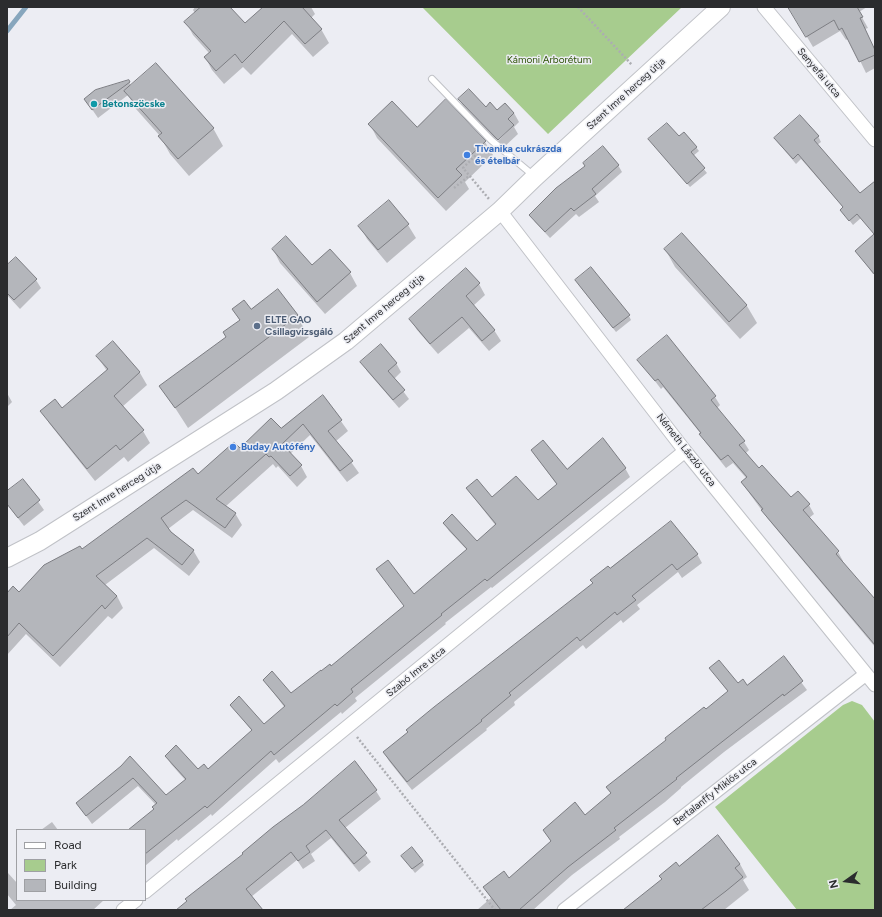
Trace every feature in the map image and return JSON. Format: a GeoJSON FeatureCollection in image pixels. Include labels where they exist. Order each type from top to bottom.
{"type":"FeatureCollection","features":[{"type":"Feature","properties":{"kind":"main road","name":"Szent Imre herceg útja"},"geometry":{"type":"LineString","coordinates":[[7,558],[40,541],[301,374],[375,317],[500,211],[535,177],[721,7]]}},
{"type":"Feature","properties":{"kind":"street","name":"Senyefai utca"},"geometry":{"type":"LineString","coordinates":[[764,7],[875,140]]}},
{"type":"Feature","properties":{"kind":"street","name":"Németh László utca"},"geometry":{"type":"LineString","coordinates":[[500,211],[686,451],[875,685]]}},
{"type":"Feature","properties":{"kind":"street","name":"Szabó Imre utca"},"geometry":{"type":"LineString","coordinates":[[146,891],[686,451]]}},
{"type":"Feature","properties":{"kind":"street","name":"Bertalanffy Miklós utca"},"geometry":{"type":"LineString","coordinates":[[564,910],[866,674]]}},
{"type":"Feature","properties":{"kind":"street"},"geometry":{"type":"LineString","coordinates":[[123,910],[135,901]]}},
{"type":"Feature","properties":{"kind":"lane"},"geometry":{"type":"LineString","coordinates":[[432,79],[491,140],[535,177]]}},
{"type":"Feature","properties":{"kind":"path"},"geometry":{"type":"LineString","coordinates":[[578,7],[625,59]]}},
{"type":"Feature","properties":{"kind":"path"},"geometry":{"type":"LineString","coordinates":[[491,140],[462,168],[500,211]]}},
{"type":"Feature","properties":{"kind":"path"},"geometry":{"type":"LineString","coordinates":[[454,188],[469,176]]}},
{"type":"Feature","properties":{"kind":"path"},"geometry":{"type":"LineString","coordinates":[[349,727],[495,910]]}},
{"type":"Feature","properties":{"kind":"green space","name":"Kámoni Arborétum"},"geometry":{"type":"Polygon","coordinates":[[[422,7],[680,7],[681,8],[548,134],[422,7]]]}},
{"type":"Feature","properties":{"kind":"green space"},"geometry":{"type":"Polygon","coordinates":[[[852,701],[862,705],[875,722],[875,910],[797,910],[715,807],[843,705],[852,701]]]}},
{"type":"Feature","properties":{"kind":"building"},"geometry":{"type":"Polygon","coordinates":[[[201,7],[230,7],[245,23],[263,7],[302,7],[322,29],[305,44],[284,21],[242,63],[235,54],[216,71],[204,57],[211,51],[184,22],[201,7]]]}},
{"type":"Feature","properties":{"kind":"building"},"geometry":{"type":"Polygon","coordinates":[[[788,7],[857,7],[863,17],[860,18],[875,50],[875,55],[859,62],[842,28],[839,30],[834,20],[806,37],[788,7]]]}},
{"type":"Feature","properties":{"kind":"building"},"geometry":{"type":"Polygon","coordinates":[[[156,63],[214,128],[178,159],[158,136],[162,133],[124,91],[156,63]]]}},
{"type":"Feature","properties":{"kind":"building"},"geometry":{"type":"Polygon","coordinates":[[[129,80],[130,82],[92,110],[84,99],[95,90],[129,80]]]}},
{"type":"Feature","properties":{"kind":"building"},"geometry":{"type":"Polygon","coordinates":[[[469,89],[486,107],[490,102],[497,110],[505,103],[514,113],[508,119],[514,125],[498,140],[458,99],[469,89]]]}},
{"type":"Feature","properties":{"kind":"building"},"geometry":{"type":"Polygon","coordinates":[[[446,99],[486,141],[456,169],[462,175],[438,198],[368,124],[392,101],[417,127],[446,99]]]}},
{"type":"Feature","properties":{"kind":"building"},"geometry":{"type":"Polygon","coordinates":[[[800,115],[819,136],[814,140],[860,193],[875,181],[875,275],[855,251],[874,234],[857,214],[849,221],[840,210],[843,207],[798,154],[793,159],[774,138],[800,115]]]}},
{"type":"Feature","properties":{"kind":"building"},"geometry":{"type":"Polygon","coordinates":[[[667,123],[679,136],[684,132],[697,147],[691,152],[705,168],[687,184],[648,139],[667,123]]]}},
{"type":"Feature","properties":{"kind":"building"},"geometry":{"type":"Polygon","coordinates":[[[603,146],[619,165],[592,189],[596,194],[574,211],[571,208],[545,232],[529,215],[556,188],[585,166],[583,163],[603,146]]]}},
{"type":"Feature","properties":{"kind":"building"},"geometry":{"type":"Polygon","coordinates":[[[389,200],[409,224],[378,250],[358,226],[389,200]]]}},
{"type":"Feature","properties":{"kind":"building"},"geometry":{"type":"Polygon","coordinates":[[[682,233],[747,305],[729,322],[664,249],[682,233]]]}},
{"type":"Feature","properties":{"kind":"building"},"geometry":{"type":"Polygon","coordinates":[[[286,236],[312,265],[330,249],[351,272],[317,302],[272,249],[286,236]]]}},
{"type":"Feature","properties":{"kind":"building"},"geometry":{"type":"Polygon","coordinates":[[[16,257],[37,279],[14,300],[7,293],[7,265],[16,257]]]}},
{"type":"Feature","properties":{"kind":"building"},"geometry":{"type":"Polygon","coordinates":[[[591,267],[630,315],[613,328],[575,280],[591,267]]]}},
{"type":"Feature","properties":{"kind":"building"},"geometry":{"type":"Polygon","coordinates":[[[466,268],[480,283],[466,296],[495,330],[482,341],[462,317],[430,344],[409,319],[466,268]]]}},
{"type":"Feature","properties":{"kind":"building"},"geometry":{"type":"Polygon","coordinates":[[[278,289],[298,315],[175,408],[159,386],[226,337],[223,332],[240,320],[232,309],[244,300],[251,309],[278,289]]]}},
{"type":"Feature","properties":{"kind":"building"},"geometry":{"type":"Polygon","coordinates":[[[667,335],[716,396],[711,400],[745,441],[739,445],[759,468],[762,465],[791,497],[798,491],[810,504],[803,510],[839,551],[836,554],[875,599],[875,645],[761,510],[763,509],[741,482],[747,477],[728,455],[721,460],[699,434],[701,433],[658,379],[655,381],[637,360],[667,335]]]}},
{"type":"Feature","properties":{"kind":"building"},"geometry":{"type":"Polygon","coordinates":[[[113,341],[140,372],[114,396],[144,430],[120,450],[116,445],[87,469],[40,411],[55,399],[62,408],[108,369],[96,356],[113,341]]]}},
{"type":"Feature","properties":{"kind":"building"},"geometry":{"type":"Polygon","coordinates":[[[381,344],[397,363],[388,371],[405,390],[393,400],[360,362],[381,344]]]}},
{"type":"Feature","properties":{"kind":"building"},"geometry":{"type":"Polygon","coordinates":[[[323,395],[342,420],[328,431],[353,461],[340,471],[303,424],[282,444],[302,465],[290,476],[271,456],[269,457],[266,454],[216,499],[236,513],[225,528],[186,500],[161,518],[171,532],[194,550],[182,565],[147,538],[96,576],[117,596],[105,609],[102,605],[53,656],[19,623],[7,637],[7,593],[13,586],[19,592],[44,565],[80,546],[82,549],[193,468],[198,474],[234,442],[240,448],[271,418],[281,428],[323,395]]]}},
{"type":"Feature","properties":{"kind":"building"},"geometry":{"type":"Polygon","coordinates":[[[603,438],[626,468],[487,581],[485,579],[441,614],[442,615],[351,689],[353,692],[337,706],[335,704],[274,755],[271,751],[207,808],[205,806],[146,853],[146,829],[129,829],[154,809],[152,807],[157,803],[133,778],[86,816],[76,803],[121,766],[130,756],[166,795],[186,779],[165,756],[176,745],[198,769],[204,764],[208,769],[252,730],[230,705],[239,696],[264,724],[285,706],[263,680],[272,671],[291,693],[321,670],[330,664],[331,666],[404,606],[376,569],[388,560],[414,594],[467,549],[443,523],[452,514],[477,541],[496,524],[466,488],[477,479],[492,497],[516,476],[538,500],[557,484],[531,450],[543,440],[567,469],[603,438]]]}},
{"type":"Feature","properties":{"kind":"building"},"geometry":{"type":"Polygon","coordinates":[[[23,479],[40,500],[18,518],[7,504],[7,491],[23,479]]]}},
{"type":"Feature","properties":{"kind":"building"},"geometry":{"type":"Polygon","coordinates":[[[671,521],[698,554],[677,570],[672,564],[632,596],[636,600],[617,615],[615,612],[580,641],[577,637],[509,693],[511,695],[481,720],[482,721],[407,782],[383,752],[408,732],[406,730],[434,707],[593,583],[590,580],[608,566],[610,568],[671,521]]]}},
{"type":"Feature","properties":{"kind":"building"},"geometry":{"type":"Polygon","coordinates":[[[784,656],[803,681],[784,696],[783,694],[676,778],[677,779],[614,828],[616,830],[568,867],[519,910],[501,910],[483,887],[504,871],[509,878],[551,841],[543,830],[575,802],[585,815],[611,793],[606,787],[666,740],[665,738],[704,707],[706,709],[728,691],[709,668],[719,660],[738,683],[743,679],[747,685],[784,656]]]}},
{"type":"Feature","properties":{"kind":"building"},"geometry":{"type":"Polygon","coordinates":[[[355,761],[377,790],[339,820],[367,853],[354,864],[326,830],[306,846],[310,852],[298,861],[291,852],[246,889],[263,910],[176,910],[187,901],[185,899],[243,854],[242,853],[273,827],[303,805],[355,761]]]}},
{"type":"Feature","properties":{"kind":"building"},"geometry":{"type":"Polygon","coordinates":[[[718,835],[740,864],[735,868],[743,877],[726,891],[701,910],[623,910],[662,879],[659,876],[676,862],[679,866],[718,835]]]}},
{"type":"Feature","properties":{"kind":"building"},"geometry":{"type":"Polygon","coordinates":[[[412,847],[423,861],[412,869],[401,856],[412,847]]]}},
{"type":"Feature","properties":{"kind":"waterway"},"geometry":{"type":"LineString","coordinates":[[7,31],[26,7]]}},
{"type":"Feature","properties":{"kind":"place","name":"Betonszöcske"},"geometry":{"type":"Point","coordinates":[94,104]}},
{"type":"Feature","properties":{"kind":"place","name":"Tivanika cukrászda és ételbár"},"geometry":{"type":"Point","coordinates":[467,155]}},
{"type":"Feature","properties":{"kind":"place","name":"ELTE GAO Csillagvizsgáló"},"geometry":{"type":"Point","coordinates":[257,326]}},
{"type":"Feature","properties":{"kind":"place","name":"Buday Autófény"},"geometry":{"type":"Point","coordinates":[233,447]}}]}
